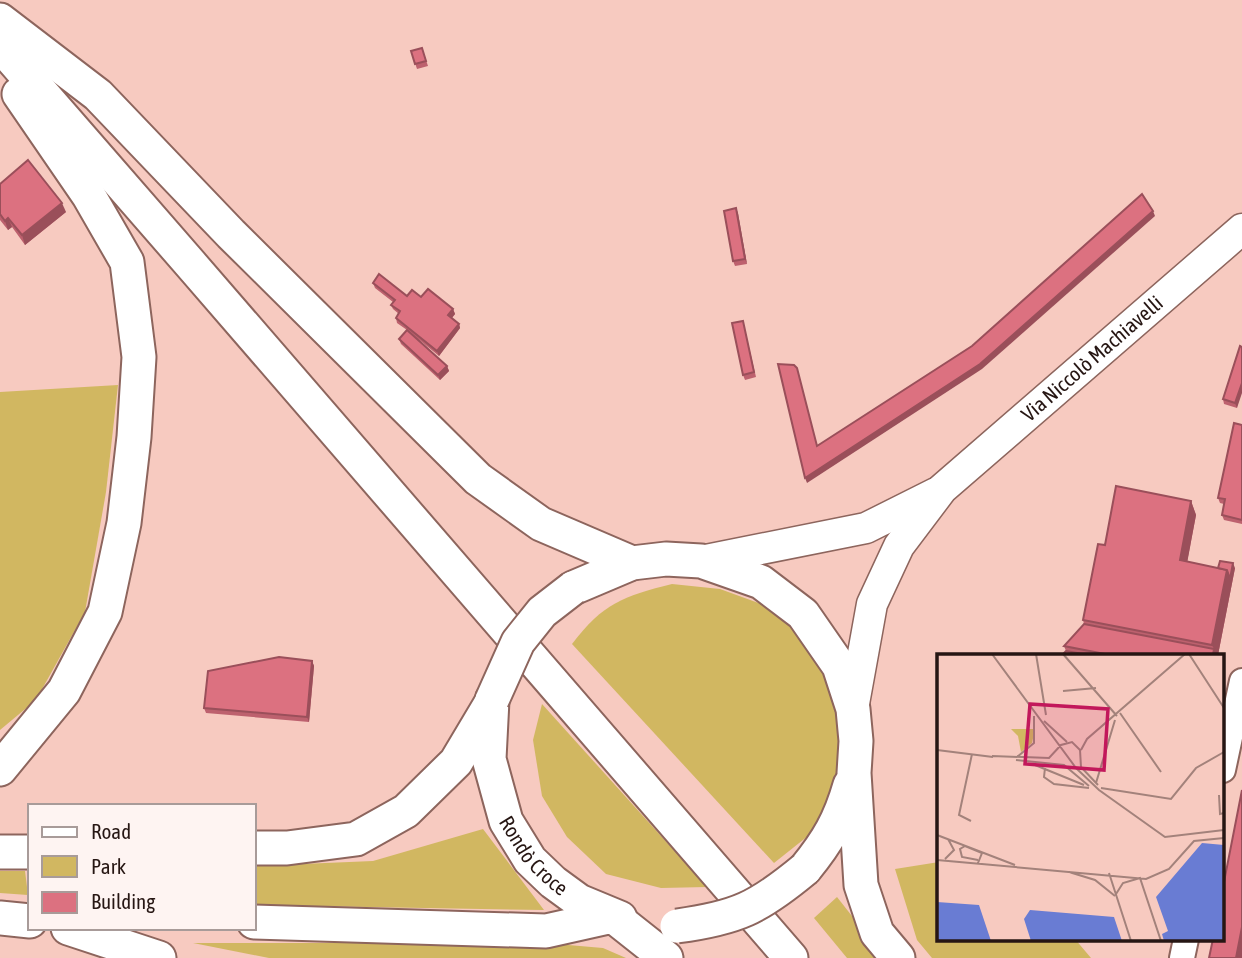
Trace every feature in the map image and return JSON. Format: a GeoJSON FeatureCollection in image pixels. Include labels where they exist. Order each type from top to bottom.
{"type":"FeatureCollection","features":[{"type":"Feature","properties":{"kind":"main road"},"geometry":{"type":"LineString","coordinates":[[0,20],[98,95],[231,234],[478,479],[541,524],[632,563]]}},
{"type":"Feature","properties":{"kind":"main road"},"geometry":{"type":"LineString","coordinates":[[0,45],[791,958]]}},
{"type":"Feature","properties":{"kind":"main road"},"geometry":{"type":"LineString","coordinates":[[0,66],[89,196],[127,262],[139,357],[134,437],[124,523],[105,612],[64,691],[0,769]]}},
{"type":"Feature","properties":{"kind":"main road"},"geometry":{"type":"LineString","coordinates":[[256,848],[287,848],[356,839],[406,811],[456,762],[492,700],[518,642],[542,612],[573,588],[632,563],[666,559],[701,561],[761,582],[803,614],[839,666],[853,709],[856,741],[853,773],[861,885],[877,933],[898,958]]}},
{"type":"Feature","properties":{"kind":"main road","name":"Rondò Croce"},"geometry":{"type":"LineString","coordinates":[[492,700],[489,759],[506,821],[530,860],[553,882],[579,901],[613,916],[645,924],[677,926],[715,921],[746,911],[774,895],[805,869],[825,844],[841,816],[853,773]]}},
{"type":"Feature","properties":{"kind":"main road"},"geometry":{"type":"LineString","coordinates":[[0,852],[28,852]]}},
{"type":"Feature","properties":{"kind":"main road"},"geometry":{"type":"LineString","coordinates":[[256,922],[545,931],[613,916],[666,958]]}},
{"type":"Feature","properties":{"kind":"main road"},"geometry":{"type":"LineString","coordinates":[[0,918],[28,921]]}},
{"type":"Feature","properties":{"kind":"main road"},"geometry":{"type":"LineString","coordinates":[[74,930],[159,958]]}},
{"type":"Feature","properties":{"kind":"street","name":"Via Niccolò Machiavelli"},"geometry":{"type":"LineString","coordinates":[[943,489],[1242,229]]}},
{"type":"Feature","properties":{"kind":"street"},"geometry":{"type":"LineString","coordinates":[[701,561],[866,528],[943,489]]}},
{"type":"Feature","properties":{"kind":"street"},"geometry":{"type":"LineString","coordinates":[[853,709],[872,604],[899,546],[943,489]]}},
{"type":"Feature","properties":{"kind":"street"},"geometry":{"type":"LineString","coordinates":[[1224,765],[1242,681]]}},
{"type":"Feature","properties":{"kind":"street"},"geometry":{"type":"LineString","coordinates":[[1182,958],[1186,940]]}},
{"type":"Feature","properties":{"kind":"green space"},"geometry":{"type":"Polygon","coordinates":[[[118,385],[106,492],[85,612],[36,700],[0,730],[0,392],[118,385]]]}},
{"type":"Feature","properties":{"kind":"green space"},"geometry":{"type":"Polygon","coordinates":[[[672,584],[720,589],[778,610],[817,651],[837,704],[842,776],[813,832],[774,863],[572,644],[594,619],[616,603],[627,597],[672,584]]]}},
{"type":"Feature","properties":{"kind":"green space"},"geometry":{"type":"Polygon","coordinates":[[[542,704],[707,887],[661,888],[606,874],[567,837],[542,796],[533,740],[542,704]]]}},
{"type":"Feature","properties":{"kind":"green space"},"geometry":{"type":"Polygon","coordinates":[[[483,829],[544,910],[256,905],[256,866],[373,861],[483,829]]]}},
{"type":"Feature","properties":{"kind":"green space"},"geometry":{"type":"Polygon","coordinates":[[[937,862],[937,940],[1076,940],[1091,958],[932,958],[917,940],[895,869],[937,862]]]}},
{"type":"Feature","properties":{"kind":"green space"},"geometry":{"type":"Polygon","coordinates":[[[0,871],[25,871],[28,895],[0,893],[0,871]]]}},
{"type":"Feature","properties":{"kind":"green space"},"geometry":{"type":"Polygon","coordinates":[[[837,897],[885,958],[847,958],[814,918],[837,897]]]}},
{"type":"Feature","properties":{"kind":"green space"},"geometry":{"type":"Polygon","coordinates":[[[193,943],[545,943],[603,948],[626,958],[269,958],[193,943]]]}},
{"type":"Feature","properties":{"kind":"building"},"geometry":{"type":"Polygon","coordinates":[[[422,48],[426,61],[415,64],[411,51],[422,48]]]}},
{"type":"Feature","properties":{"kind":"building"},"geometry":{"type":"Polygon","coordinates":[[[28,160],[62,203],[22,235],[8,218],[5,221],[0,214],[0,184],[28,160]]]}},
{"type":"Feature","properties":{"kind":"building"},"geometry":{"type":"Polygon","coordinates":[[[1142,194],[1153,211],[980,364],[805,478],[778,364],[794,365],[797,368],[817,446],[972,346],[1142,194]]]}},
{"type":"Feature","properties":{"kind":"building"},"geometry":{"type":"Polygon","coordinates":[[[736,208],[745,259],[733,261],[724,211],[736,208]]]}},
{"type":"Feature","properties":{"kind":"building"},"geometry":{"type":"Polygon","coordinates":[[[379,274],[407,296],[412,290],[421,297],[428,289],[453,309],[448,315],[459,324],[437,351],[396,318],[400,311],[391,305],[395,300],[373,283],[379,274]]]}},
{"type":"Feature","properties":{"kind":"building"},"geometry":{"type":"Polygon","coordinates":[[[743,321],[754,372],[743,375],[732,323],[743,321]]]}},
{"type":"Feature","properties":{"kind":"building"},"geometry":{"type":"Polygon","coordinates":[[[407,330],[447,366],[438,375],[399,339],[407,330]]]}},
{"type":"Feature","properties":{"kind":"building"},"geometry":{"type":"Polygon","coordinates":[[[1240,346],[1242,383],[1235,403],[1223,399],[1240,346]]]}},
{"type":"Feature","properties":{"kind":"building"},"geometry":{"type":"Polygon","coordinates":[[[1234,423],[1242,425],[1242,520],[1222,515],[1225,499],[1218,498],[1234,423]]]}},
{"type":"Feature","properties":{"kind":"building"},"geometry":{"type":"Polygon","coordinates":[[[1116,486],[1191,501],[1180,560],[1227,570],[1212,645],[1083,620],[1098,544],[1105,545],[1116,486]]]}},
{"type":"Feature","properties":{"kind":"building"},"geometry":{"type":"Polygon","coordinates":[[[1220,561],[1233,563],[1230,579],[1227,570],[1218,568],[1220,561]]]}},
{"type":"Feature","properties":{"kind":"building"},"geometry":{"type":"Polygon","coordinates":[[[1084,624],[1214,649],[1213,654],[1105,654],[1064,646],[1084,624]]]}},
{"type":"Feature","properties":{"kind":"building"},"geometry":{"type":"Polygon","coordinates":[[[279,657],[312,661],[307,717],[204,708],[208,671],[279,657]]]}},
{"type":"Feature","properties":{"kind":"building"},"geometry":{"type":"Polygon","coordinates":[[[1242,790],[1242,927],[1236,958],[1209,958],[1213,940],[1224,940],[1224,882],[1242,790]]]}}]}
